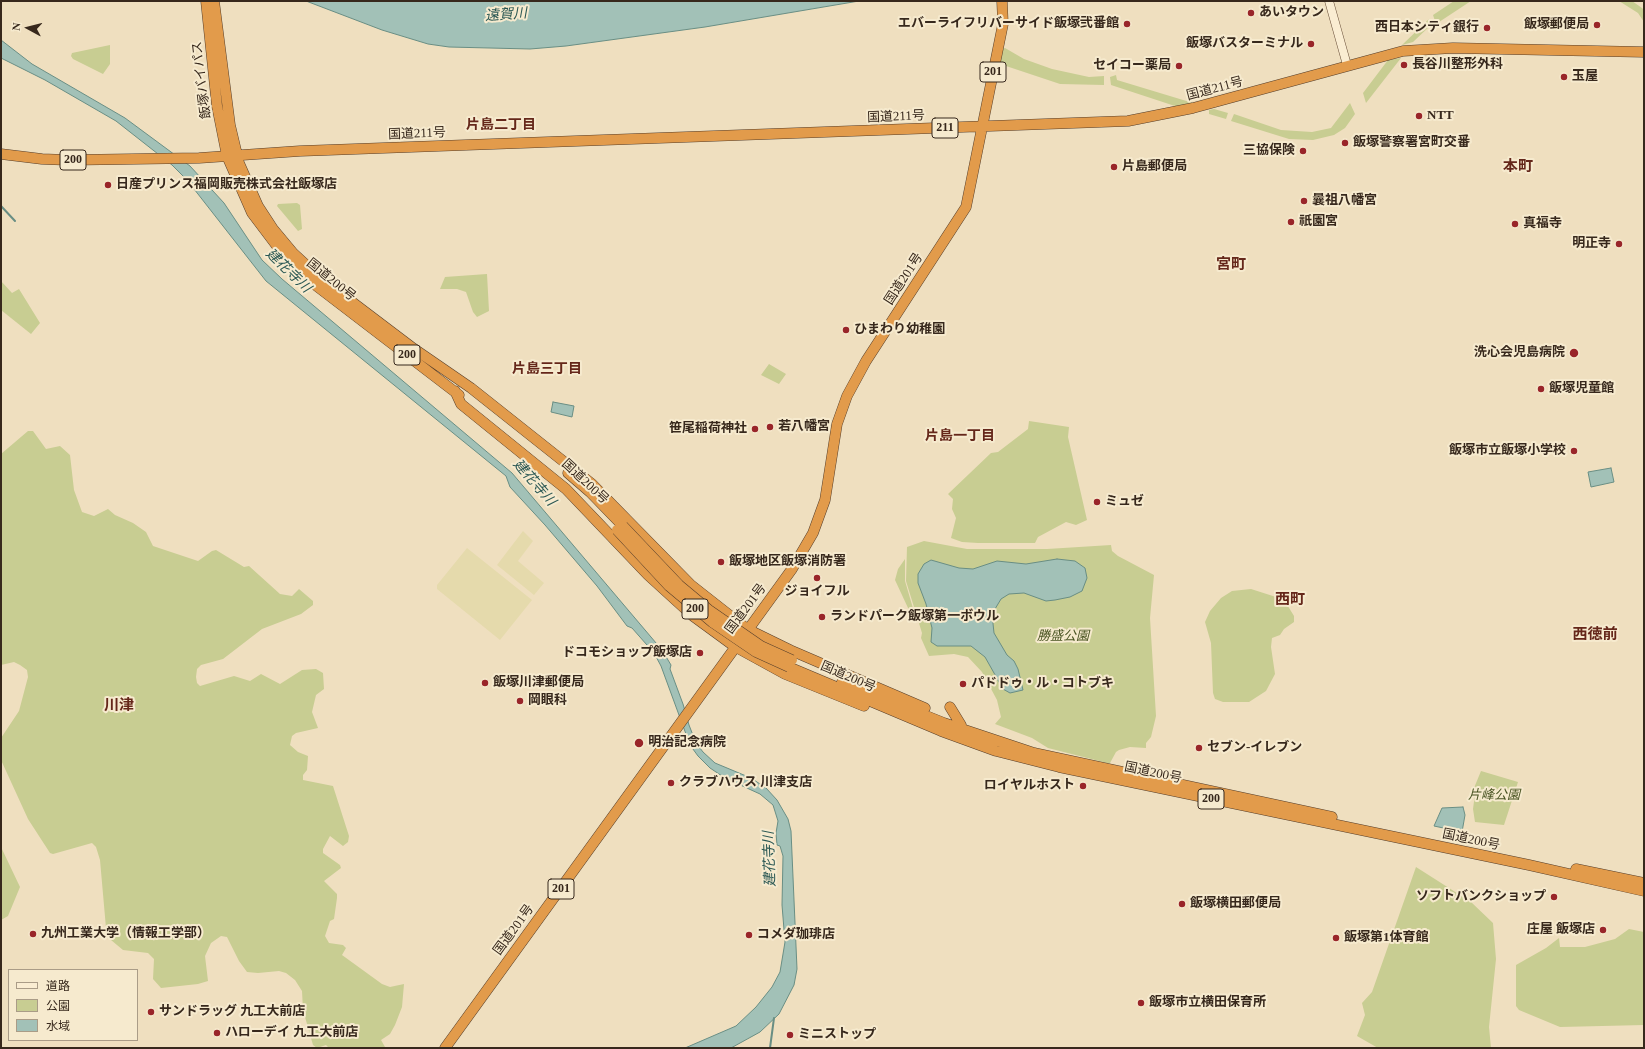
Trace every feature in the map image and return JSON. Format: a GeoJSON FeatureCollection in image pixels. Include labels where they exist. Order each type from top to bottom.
{"type":"FeatureCollection","features":[{"type":"Feature","properties":{"kind":"highway","name":"飯塚バイパス"},"geometry":{"type":"LineString","coordinates":[[206,1],[212,20],[230,125],[231,155]]}},
{"type":"Feature","properties":{"kind":"highway","name":"飯塚バイパス"},"geometry":{"type":"LineString","coordinates":[[212,20],[214,1]]}},
{"type":"Feature","properties":{"kind":"highway","name":"国道201号"},"geometry":{"type":"LineString","coordinates":[[445,1048],[694,704],[734,646],[792,568],[813,533],[822,509],[827,488],[837,424],[852,385],[966,207],[1003,17],[1002,1]]}},
{"type":"Feature","properties":{"kind":"highway","name":"国道211号"},"geometry":{"type":"LineString","coordinates":[[231,155],[982,126],[1078,124],[1145,119],[1208,104],[1398,52],[1442,48],[1644,52]]}},
{"type":"Feature","properties":{"kind":"highway","name":"200"},"geometry":{"type":"LineString","coordinates":[[1,154],[56,160],[199,158],[231,155]]}},
{"type":"Feature","properties":{"kind":"highway","name":"国道200号"},"geometry":{"type":"LineString","coordinates":[[231,155],[258,206],[273,229],[293,253],[319,277],[410,346],[554,461],[590,492],[669,586],[712,622],[756,652],[791,663],[974,744],[1644,891]]}},
{"type":"Feature","properties":{"kind":"highway","name":"国道200号"},"geometry":{"type":"LineString","coordinates":[[231,155],[252,213],[289,262],[314,284],[455,391],[543,462],[620,528]]}},
{"type":"Feature","properties":{"kind":"highway"},"geometry":{"type":"LineString","coordinates":[[410,346],[471,388],[592,484],[691,585],[747,629],[790,650],[961,725],[1060,763]]}},
{"type":"Feature","properties":{"kind":"highway"},"geometry":{"type":"LineString","coordinates":[[455,391],[461,404],[566,489],[672,597],[693,616],[734,646],[785,674],[973,750],[1005,759],[1060,763]]}},
{"type":"Feature","properties":{"kind":"highway"},"geometry":{"type":"LineString","coordinates":[[950,707],[961,725]]}},
{"type":"Feature","properties":{"kind":"highway","name":"国道200号"},"geometry":{"type":"LineString","coordinates":[[1060,763],[1644,883]]}},
{"type":"Feature","properties":{"kind":"main road"},"geometry":{"type":"LineString","coordinates":[[1329,1],[1347,65]]}},
{"type":"Feature","properties":{"kind":"shaded area"},"geometry":{"type":"Polygon","coordinates":[[[523,531],[533,541],[518,561],[544,583],[534,595],[497,565],[523,531]]]}},
{"type":"Feature","properties":{"kind":"shaded area"},"geometry":{"type":"Polygon","coordinates":[[[467,548],[532,600],[500,640],[437,589],[437,585],[467,548]]]}},
{"type":"Feature","properties":{"kind":"green space"},"geometry":{"type":"Polygon","coordinates":[[[1454,1],[1471,1],[1436,24],[1433,15],[1454,1]]]}},
{"type":"Feature","properties":{"kind":"green space"},"geometry":{"type":"Polygon","coordinates":[[[1619,1],[1632,1],[1642,8],[1644,10],[1644,22],[1638,13],[1619,1]]]}},
{"type":"Feature","properties":{"kind":"green space"},"geometry":{"type":"Polygon","coordinates":[[[1429,19],[1431,25],[1413,42],[1402,45],[1429,19]]]}},
{"type":"Feature","properties":{"kind":"green space"},"geometry":{"type":"Polygon","coordinates":[[[110,45],[110,64],[103,74],[73,59],[71,56],[72,53],[110,45]]]}},
{"type":"Feature","properties":{"kind":"green space"},"geometry":{"type":"Polygon","coordinates":[[[1005,48],[1024,59],[1052,69],[1089,77],[1104,76],[1104,85],[1060,84],[1003,65],[999,63],[1002,49],[1005,48]]]}},
{"type":"Feature","properties":{"kind":"green space"},"geometry":{"type":"Polygon","coordinates":[[[1401,58],[1366,103],[1363,93],[1388,60],[1401,58]]]}},
{"type":"Feature","properties":{"kind":"green space"},"geometry":{"type":"Polygon","coordinates":[[[1116,75],[1117,80],[1193,103],[1178,107],[1111,85],[1110,77],[1116,75]]]}},
{"type":"Feature","properties":{"kind":"green space"},"geometry":{"type":"Polygon","coordinates":[[[1350,103],[1355,114],[1345,128],[1334,135],[1313,140],[1289,139],[1231,121],[1234,114],[1281,130],[1312,132],[1331,128],[1350,103]]]}},
{"type":"Feature","properties":{"kind":"green space"},"geometry":{"type":"Polygon","coordinates":[[[1214,109],[1228,113],[1226,119],[1209,114],[1209,110],[1214,109]]]}},
{"type":"Feature","properties":{"kind":"green space"},"geometry":{"type":"Polygon","coordinates":[[[297,203],[300,205],[302,229],[298,231],[277,206],[278,204],[297,203]]]}},
{"type":"Feature","properties":{"kind":"green space"},"geometry":{"type":"Polygon","coordinates":[[[487,274],[489,311],[477,317],[473,312],[466,292],[457,289],[440,289],[445,277],[487,274]]]}},
{"type":"Feature","properties":{"kind":"green space"},"geometry":{"type":"Polygon","coordinates":[[[1,281],[12,293],[19,289],[40,323],[31,334],[1,310],[1,281]]]}},
{"type":"Feature","properties":{"kind":"green space"},"geometry":{"type":"Polygon","coordinates":[[[769,364],[786,374],[779,384],[761,375],[769,364]]]}},
{"type":"Feature","properties":{"kind":"green space"},"geometry":{"type":"Polygon","coordinates":[[[1029,421],[1069,427],[1068,437],[1087,520],[1076,525],[1066,522],[1038,537],[1035,543],[978,543],[962,542],[951,538],[956,518],[952,509],[953,499],[948,494],[991,453],[998,452],[1028,429],[1029,421]]]}},
{"type":"Feature","properties":{"kind":"green space"},"geometry":{"type":"Polygon","coordinates":[[[28,431],[33,431],[46,449],[60,446],[70,455],[74,490],[82,512],[94,516],[108,509],[115,515],[133,523],[146,532],[153,546],[198,561],[212,551],[216,550],[244,567],[249,566],[280,594],[292,596],[299,589],[313,601],[313,605],[301,614],[262,629],[223,659],[201,665],[197,669],[196,677],[197,683],[200,686],[234,676],[250,681],[261,674],[280,684],[302,670],[316,669],[323,673],[324,689],[316,695],[312,712],[318,728],[296,733],[292,736],[290,745],[298,752],[308,756],[307,770],[303,775],[303,780],[333,786],[349,836],[348,842],[343,846],[330,836],[323,849],[323,853],[340,865],[341,868],[324,881],[337,894],[334,919],[330,921],[325,936],[329,943],[343,945],[346,948],[342,955],[382,984],[390,987],[404,984],[402,1007],[395,1025],[390,1034],[381,1040],[385,1047],[329,1048],[326,1045],[317,1048],[313,1045],[303,1010],[302,991],[295,980],[286,973],[279,971],[258,973],[247,972],[239,961],[227,937],[221,936],[211,943],[205,956],[208,981],[198,984],[161,988],[153,979],[154,959],[148,953],[123,950],[111,940],[106,928],[100,860],[96,847],[92,843],[53,854],[50,853],[28,819],[1,760],[1,738],[19,711],[28,677],[27,670],[14,662],[1,665],[1,454],[28,431]]]}},
{"type":"Feature","properties":{"kind":"green space","name":"勝盛公園"},"geometry":{"type":"Polygon","coordinates":[[[924,541],[967,549],[1047,549],[1111,545],[1112,551],[1118,556],[1154,575],[1150,618],[1156,716],[1151,737],[1146,743],[1146,748],[1130,747],[1119,750],[1116,752],[1110,763],[1107,763],[1048,748],[1032,738],[995,724],[1001,717],[997,700],[982,672],[968,657],[954,654],[929,656],[921,638],[922,633],[906,581],[907,547],[924,541]]]}},
{"type":"Feature","properties":{"kind":"green space"},"geometry":{"type":"Polygon","coordinates":[[[905,559],[905,581],[917,622],[915,623],[895,580],[898,569],[905,559]]]}},
{"type":"Feature","properties":{"kind":"green space"},"geometry":{"type":"Polygon","coordinates":[[[1251,589],[1276,597],[1286,603],[1294,616],[1294,622],[1284,629],[1280,635],[1272,638],[1271,647],[1275,674],[1266,691],[1249,702],[1223,702],[1215,699],[1213,693],[1211,643],[1205,622],[1210,611],[1221,598],[1232,591],[1251,589]]]}},
{"type":"Feature","properties":{"kind":"green space","name":"片峰公園"},"geometry":{"type":"Polygon","coordinates":[[[1481,771],[1518,782],[1504,825],[1475,822],[1473,809],[1475,794],[1474,788],[1481,771]]]}},
{"type":"Feature","properties":{"kind":"green space"},"geometry":{"type":"Polygon","coordinates":[[[1,847],[20,887],[8,916],[1,920],[1,847]]]}},
{"type":"Feature","properties":{"kind":"green space"},"geometry":{"type":"Polygon","coordinates":[[[1416,867],[1471,902],[1493,923],[1496,959],[1489,1027],[1491,1048],[1378,1048],[1357,1036],[1365,1015],[1362,1003],[1372,992],[1416,867]]]}},
{"type":"Feature","properties":{"kind":"green space"},"geometry":{"type":"Polygon","coordinates":[[[1629,929],[1644,932],[1644,1025],[1560,1027],[1519,1010],[1516,1006],[1516,965],[1546,948],[1559,938],[1560,947],[1585,947],[1615,939],[1629,929]]]}},
{"type":"Feature","properties":{"kind":"water","name":"遠賀川"},"geometry":{"type":"Polygon","coordinates":[[[306,1],[859,1],[705,27],[566,46],[530,49],[449,47],[428,44],[382,30],[306,1]]]}},
{"type":"Feature","properties":{"kind":"water"},"geometry":{"type":"Polygon","coordinates":[[[1,40],[32,64],[125,118],[190,166],[224,203],[262,260],[282,279],[512,473],[662,650],[671,665],[670,669],[696,743],[703,752],[715,763],[751,778],[766,788],[777,800],[788,819],[791,831],[797,969],[794,985],[779,1014],[760,1032],[731,1048],[685,1048],[736,1026],[756,1007],[772,987],[780,972],[785,942],[782,905],[783,856],[780,846],[777,845],[776,833],[778,821],[773,805],[760,794],[725,778],[710,768],[698,756],[690,745],[661,666],[654,653],[632,628],[627,626],[597,586],[545,525],[510,487],[506,476],[266,281],[187,180],[172,165],[116,121],[45,80],[1,58],[1,40]]]}},
{"type":"Feature","properties":{"kind":"water"},"geometry":{"type":"Polygon","coordinates":[[[553,402],[574,406],[572,417],[551,412],[553,402]]]}},
{"type":"Feature","properties":{"kind":"water"},"geometry":{"type":"Polygon","coordinates":[[[1611,468],[1614,482],[1591,487],[1588,472],[1611,468]]]}},
{"type":"Feature","properties":{"kind":"water"},"geometry":{"type":"Polygon","coordinates":[[[1057,559],[1075,561],[1085,568],[1087,578],[1082,591],[1070,597],[1046,601],[1024,593],[1009,594],[1001,599],[992,614],[994,633],[1007,655],[1014,661],[1018,669],[1023,690],[1010,693],[1003,689],[985,657],[971,646],[937,646],[931,642],[932,628],[926,604],[918,583],[918,574],[924,564],[931,560],[959,568],[973,569],[997,561],[1026,564],[1057,559]]]}},
{"type":"Feature","properties":{"kind":"water"},"geometry":{"type":"Polygon","coordinates":[[[1463,807],[1465,815],[1462,832],[1434,826],[1442,808],[1463,807]]]}},
{"type":"Feature","properties":{"kind":"waterway"},"geometry":{"type":"LineString","coordinates":[[1,206],[15,221]]}},
{"type":"Feature","properties":{"kind":"waterway"},"geometry":{"type":"LineString","coordinates":[[770,1048],[774,1018]]}},
{"type":"Feature","properties":{"kind":"place","name":"あいタウン"},"geometry":{"type":"Point","coordinates":[1251,13]}},
{"type":"Feature","properties":{"kind":"place","name":"エバーライフリバーサイド飯塚弐番館"},"geometry":{"type":"Point","coordinates":[1127,24]}},
{"type":"Feature","properties":{"kind":"place","name":"飯塚郵便局"},"geometry":{"type":"Point","coordinates":[1597,25]}},
{"type":"Feature","properties":{"kind":"place","name":"西日本シティ銀行"},"geometry":{"type":"Point","coordinates":[1487,28]}},
{"type":"Feature","properties":{"kind":"place","name":"飯塚バスターミナル"},"geometry":{"type":"Point","coordinates":[1311,44]}},
{"type":"Feature","properties":{"kind":"place","name":"長谷川整形外科"},"geometry":{"type":"Point","coordinates":[1404,65]}},
{"type":"Feature","properties":{"kind":"place","name":"セイコー薬局"},"geometry":{"type":"Point","coordinates":[1179,66]}},
{"type":"Feature","properties":{"kind":"place","name":"玉屋"},"geometry":{"type":"Point","coordinates":[1564,77]}},
{"type":"Feature","properties":{"kind":"place","name":"NTT"},"geometry":{"type":"Point","coordinates":[1419,116]}},
{"type":"Feature","properties":{"kind":"place","name":"飯塚警察署宮町交番"},"geometry":{"type":"Point","coordinates":[1345,143]}},
{"type":"Feature","properties":{"kind":"place","name":"三協保険"},"geometry":{"type":"Point","coordinates":[1303,151]}},
{"type":"Feature","properties":{"kind":"place","name":"片島郵便局"},"geometry":{"type":"Point","coordinates":[1114,167]}},
{"type":"Feature","properties":{"kind":"place","name":"日産プリンス福岡販売株式会社飯塚店"},"geometry":{"type":"Point","coordinates":[108,185]}},
{"type":"Feature","properties":{"kind":"place","name":"曩祖八幡宮"},"geometry":{"type":"Point","coordinates":[1304,201]}},
{"type":"Feature","properties":{"kind":"place","name":"祇園宮"},"geometry":{"type":"Point","coordinates":[1291,222]}},
{"type":"Feature","properties":{"kind":"place","name":"真福寺"},"geometry":{"type":"Point","coordinates":[1515,224]}},
{"type":"Feature","properties":{"kind":"place","name":"明正寺"},"geometry":{"type":"Point","coordinates":[1619,244]}},
{"type":"Feature","properties":{"kind":"place","name":"ひまわり幼稚園"},"geometry":{"type":"Point","coordinates":[846,330]}},
{"type":"Feature","properties":{"kind":"place","name":"洗心会児島病院"},"geometry":{"type":"Point","coordinates":[1574,353]}},
{"type":"Feature","properties":{"kind":"place","name":"飯塚児童館"},"geometry":{"type":"Point","coordinates":[1541,389]}},
{"type":"Feature","properties":{"kind":"place","name":"若八幡宮"},"geometry":{"type":"Point","coordinates":[770,427]}},
{"type":"Feature","properties":{"kind":"place","name":"笹尾稲荷神社"},"geometry":{"type":"Point","coordinates":[755,429]}},
{"type":"Feature","properties":{"kind":"place","name":"飯塚市立飯塚小学校"},"geometry":{"type":"Point","coordinates":[1574,451]}},
{"type":"Feature","properties":{"kind":"place","name":"ミュゼ"},"geometry":{"type":"Point","coordinates":[1097,502]}},
{"type":"Feature","properties":{"kind":"place","name":"飯塚地区飯塚消防署"},"geometry":{"type":"Point","coordinates":[721,562]}},
{"type":"Feature","properties":{"kind":"place","name":"ジョイフル"},"geometry":{"type":"Point","coordinates":[817,578]}},
{"type":"Feature","properties":{"kind":"place","name":"ランドパーク飯塚第一ボウル"},"geometry":{"type":"Point","coordinates":[822,617]}},
{"type":"Feature","properties":{"kind":"place","name":"ドコモショップ飯塚店"},"geometry":{"type":"Point","coordinates":[700,653]}},
{"type":"Feature","properties":{"kind":"place","name":"飯塚川津郵便局"},"geometry":{"type":"Point","coordinates":[485,683]}},
{"type":"Feature","properties":{"kind":"place","name":"パドドゥ・ル・コトブキ"},"geometry":{"type":"Point","coordinates":[963,684]}},
{"type":"Feature","properties":{"kind":"place","name":"岡眼科"},"geometry":{"type":"Point","coordinates":[520,701]}},
{"type":"Feature","properties":{"kind":"place","name":"明治記念病院"},"geometry":{"type":"Point","coordinates":[639,743]}},
{"type":"Feature","properties":{"kind":"place","name":"セブン-イレブン"},"geometry":{"type":"Point","coordinates":[1199,748]}},
{"type":"Feature","properties":{"kind":"place","name":"クラブハウス 川津支店"},"geometry":{"type":"Point","coordinates":[671,783]}},
{"type":"Feature","properties":{"kind":"place","name":"ロイヤルホスト"},"geometry":{"type":"Point","coordinates":[1083,786]}},
{"type":"Feature","properties":{"kind":"place","name":"ソフトバンクショップ"},"geometry":{"type":"Point","coordinates":[1554,897]}},
{"type":"Feature","properties":{"kind":"place","name":"飯塚横田郵便局"},"geometry":{"type":"Point","coordinates":[1182,904]}},
{"type":"Feature","properties":{"kind":"place","name":"庄屋 飯塚店"},"geometry":{"type":"Point","coordinates":[1603,930]}},
{"type":"Feature","properties":{"kind":"place","name":"九州工業大学（情報工学部）"},"geometry":{"type":"Point","coordinates":[33,934]}},
{"type":"Feature","properties":{"kind":"place","name":"コメダ珈琲店"},"geometry":{"type":"Point","coordinates":[749,935]}},
{"type":"Feature","properties":{"kind":"place","name":"飯塚第1体育館"},"geometry":{"type":"Point","coordinates":[1336,938]}},
{"type":"Feature","properties":{"kind":"place","name":"飯塚市立横田保育所"},"geometry":{"type":"Point","coordinates":[1141,1003]}},
{"type":"Feature","properties":{"kind":"place","name":"サンドラッグ 九工大前店"},"geometry":{"type":"Point","coordinates":[151,1012]}},
{"type":"Feature","properties":{"kind":"place","name":"ハローデイ 九工大前店"},"geometry":{"type":"Point","coordinates":[217,1033]}},
{"type":"Feature","properties":{"kind":"place","name":"ミニストップ"},"geometry":{"type":"Point","coordinates":[790,1035]}},
{"type":"Feature","properties":{"kind":"district","name":"片島二丁目"},"geometry":{"type":"Point","coordinates":[501,125]}},
{"type":"Feature","properties":{"kind":"district","name":"本町"},"geometry":{"type":"Point","coordinates":[1518,167]}},
{"type":"Feature","properties":{"kind":"district","name":"宮町"},"geometry":{"type":"Point","coordinates":[1231,265]}},
{"type":"Feature","properties":{"kind":"district","name":"片島三丁目"},"geometry":{"type":"Point","coordinates":[547,369]}},
{"type":"Feature","properties":{"kind":"district","name":"片島一丁目"},"geometry":{"type":"Point","coordinates":[960,436]}},
{"type":"Feature","properties":{"kind":"district","name":"西町"},"geometry":{"type":"Point","coordinates":[1290,600]}},
{"type":"Feature","properties":{"kind":"district","name":"西徳前"},"geometry":{"type":"Point","coordinates":[1595,635]}},
{"type":"Feature","properties":{"kind":"district","name":"川津"},"geometry":{"type":"Point","coordinates":[119,706]}},
{"type":"Feature","properties":{"kind":"water label","name":"建花寺川"},"geometry":{"type":"Point","coordinates":[288,271]}},
{"type":"Feature","properties":{"kind":"water label","name":"建花寺川"},"geometry":{"type":"Point","coordinates":[534,483]}},
{"type":"Feature","properties":{"kind":"water label","name":"建花寺川"},"geometry":{"type":"Point","coordinates":[770,859]}}]}
